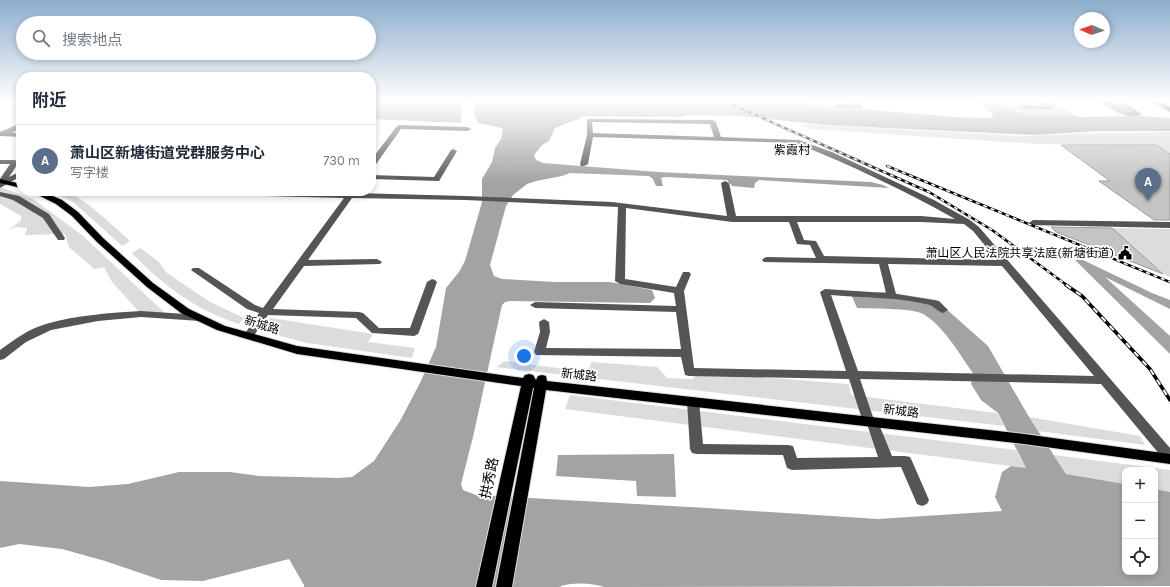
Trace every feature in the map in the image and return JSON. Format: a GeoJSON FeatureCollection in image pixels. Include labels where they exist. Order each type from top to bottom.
{"type":"FeatureCollection","features":[{"type":"Feature","properties":{"kind":"main road"},"geometry":{"type":"LineString","coordinates":[[3,181],[16,182]]}},
{"type":"Feature","properties":{"kind":"main road"},"geometry":{"type":"LineString","coordinates":[[3,181],[16,185]]}},
{"type":"Feature","properties":{"kind":"main road","name":"新城路"},"geometry":{"type":"LineString","coordinates":[[45,196],[59,202],[75,214],[100,240],[150,285],[185,311],[221,328],[297,350],[693,401],[870,419]]}},
{"type":"Feature","properties":{"kind":"main road","name":"新城路"},"geometry":{"type":"LineString","coordinates":[[55,196],[64,200],[80,212],[106,238],[156,282],[191,307],[226,324],[301,346],[423,366]]}},
{"type":"Feature","properties":{"kind":"main road","name":"拱秀路"},"geometry":{"type":"LineString","coordinates":[[484,587],[528,380]]}},
{"type":"Feature","properties":{"kind":"main road"},"geometry":{"type":"LineString","coordinates":[[504,587],[542,382]]}},
{"type":"Feature","properties":{"kind":"main road","name":"新城路"},"geometry":{"type":"LineString","coordinates":[[542,382],[1169,455]]}},
{"type":"Feature","properties":{"kind":"street"},"geometry":{"type":"LineString","coordinates":[[2,134],[16,127]]}},
{"type":"Feature","properties":{"kind":"street"},"geometry":{"type":"LineString","coordinates":[[376,155],[399,127]]}},
{"type":"Feature","properties":{"kind":"street"},"geometry":{"type":"LineString","coordinates":[[413,127],[468,129]]}},
{"type":"Feature","properties":{"kind":"street"},"geometry":{"type":"LineString","coordinates":[[584,164],[590,135],[589,127]]}},
{"type":"Feature","properties":{"kind":"street"},"geometry":{"type":"LineString","coordinates":[[715,127],[718,138]]}},
{"type":"Feature","properties":{"kind":"street"},"geometry":{"type":"LineString","coordinates":[[2,134],[16,135]]}},
{"type":"Feature","properties":{"kind":"street"},"geometry":{"type":"LineString","coordinates":[[590,135],[797,141],[829,154],[931,202],[967,222],[976,229],[1169,455]]}},
{"type":"Feature","properties":{"kind":"street"},"geometry":{"type":"LineString","coordinates":[[376,177],[436,179],[453,150]]}},
{"type":"Feature","properties":{"kind":"street"},"geometry":{"type":"LineString","coordinates":[[0,162],[15,162],[3,181]]}},
{"type":"Feature","properties":{"kind":"street"},"geometry":{"type":"LineString","coordinates":[[3,181],[16,175]]}},
{"type":"Feature","properties":{"kind":"street"},"geometry":{"type":"LineString","coordinates":[[725,183],[732,219]]}},
{"type":"Feature","properties":{"kind":"street"},"geometry":{"type":"LineString","coordinates":[[0,194],[16,198],[46,216],[61,238]]}},
{"type":"Feature","properties":{"kind":"street"},"geometry":{"type":"LineString","coordinates":[[376,194],[622,205],[732,219],[921,219],[967,222]]}},
{"type":"Feature","properties":{"kind":"street"},"geometry":{"type":"LineString","coordinates":[[251,332],[348,196]]}},
{"type":"Feature","properties":{"kind":"street"},"geometry":{"type":"LineString","coordinates":[[622,205],[620,282],[679,291]]}},
{"type":"Feature","properties":{"kind":"street"},"geometry":{"type":"LineString","coordinates":[[792,219],[800,242],[814,243],[820,259]]}},
{"type":"Feature","properties":{"kind":"street"},"geometry":{"type":"LineString","coordinates":[[1033,222],[1170,225]]}},
{"type":"Feature","properties":{"kind":"street"},"geometry":{"type":"LineString","coordinates":[[767,260],[817,261],[820,259],[1005,264]]}},
{"type":"Feature","properties":{"kind":"street"},"geometry":{"type":"LineString","coordinates":[[883,261],[892,297]]}},
{"type":"Feature","properties":{"kind":"street"},"geometry":{"type":"LineString","coordinates":[[301,263],[377,262]]}},
{"type":"Feature","properties":{"kind":"street"},"geometry":{"type":"LineString","coordinates":[[196,270],[251,307],[265,312],[358,315],[376,331],[414,332],[432,282]]}},
{"type":"Feature","properties":{"kind":"street"},"geometry":{"type":"LineString","coordinates":[[686,274],[679,291],[689,372],[1104,380]]}},
{"type":"Feature","properties":{"kind":"street"},"geometry":{"type":"LineString","coordinates":[[887,462],[852,375],[825,292],[892,297],[935,303],[943,310]]}},
{"type":"Feature","properties":{"kind":"street"},"geometry":{"type":"LineString","coordinates":[[535,305],[681,309]]}},
{"type":"Feature","properties":{"kind":"street"},"geometry":{"type":"LineString","coordinates":[[0,356],[22,339],[48,327],[98,318],[141,314],[200,318]]}},
{"type":"Feature","properties":{"kind":"street"},"geometry":{"type":"LineString","coordinates":[[544,322],[545,332],[540,352],[687,353]]}},
{"type":"Feature","properties":{"kind":"street"},"geometry":{"type":"LineString","coordinates":[[693,401],[697,449],[788,450],[792,464],[905,461],[922,500]]}},
{"type":"Feature","properties":{"kind":"shaded area"},"geometry":{"type":"Polygon","coordinates":[[[499,127],[557,127],[549,141],[542,145],[534,155],[536,160],[543,163],[658,172],[871,182],[889,188],[759,180],[755,183],[754,188],[732,186],[727,180],[665,177],[661,178],[663,186],[656,186],[653,179],[649,176],[570,173],[527,184],[513,195],[506,206],[490,265],[494,276],[502,279],[554,282],[610,282],[652,290],[655,298],[650,303],[510,301],[505,302],[502,305],[473,437],[461,484],[463,490],[476,495],[878,519],[1002,511],[995,497],[1002,472],[1011,466],[1026,468],[998,413],[981,400],[971,384],[973,373],[950,340],[929,318],[921,313],[908,310],[857,308],[851,294],[886,292],[936,300],[988,346],[1029,417],[1066,474],[1122,483],[1122,575],[1158,575],[1158,490],[1170,492],[1170,586],[604,587],[569,584],[559,587],[304,587],[289,559],[203,581],[161,580],[105,561],[62,549],[19,544],[0,548],[0,481],[89,487],[128,484],[179,472],[230,472],[259,476],[338,478],[352,477],[374,461],[400,421],[420,383],[436,347],[446,288],[459,272],[465,261],[482,202],[482,179],[492,162],[495,148],[501,139],[503,129],[499,127]]]}},
{"type":"Feature","properties":{"kind":"shaded area"},"geometry":{"type":"Polygon","coordinates":[[[807,127],[864,127],[1025,136],[1170,132],[1170,154],[1156,145],[1037,144],[810,129],[807,127]]]}},
{"type":"Feature","properties":{"kind":"shaded area"},"geometry":{"type":"Polygon","coordinates":[[[877,127],[1170,127],[1170,131],[1099,131],[1034,135],[877,127]]]}},
{"type":"Feature","properties":{"kind":"shaded area"},"geometry":{"type":"Polygon","coordinates":[[[0,187],[16,193],[16,196],[25,196],[33,199],[82,235],[168,316],[141,314],[112,282],[104,267],[94,269],[69,247],[65,234],[25,235],[27,228],[16,227],[9,230],[21,220],[21,216],[0,204],[0,187]]]}},
{"type":"Feature","properties":{"kind":"shaded area"},"geometry":{"type":"Polygon","coordinates":[[[61,196],[75,196],[81,200],[130,241],[122,246],[73,202],[61,196]]]}},
{"type":"Feature","properties":{"kind":"shaded area"},"geometry":{"type":"Polygon","coordinates":[[[1111,228],[1170,229],[1170,277],[1165,275],[1111,228]]]}},
{"type":"Feature","properties":{"kind":"shaded area"},"geometry":{"type":"Polygon","coordinates":[[[140,248],[158,261],[167,273],[210,302],[244,318],[239,324],[208,312],[181,296],[156,276],[132,253],[140,248]]]}},
{"type":"Feature","properties":{"kind":"shaded area"},"geometry":{"type":"Polygon","coordinates":[[[1075,260],[1083,260],[1170,300],[1170,309],[1105,277],[1170,336],[1170,354],[1075,260]]]}},
{"type":"Feature","properties":{"kind":"shaded area"},"geometry":{"type":"Polygon","coordinates":[[[271,318],[373,334],[368,342],[415,348],[412,358],[307,343],[258,330],[260,325],[271,318]]]}},
{"type":"Feature","properties":{"kind":"shaded area"},"geometry":{"type":"Polygon","coordinates":[[[505,361],[588,372],[591,362],[657,367],[667,378],[693,379],[696,372],[849,384],[851,395],[997,413],[1004,426],[496,367],[505,361]]]}},
{"type":"Feature","properties":{"kind":"shaded area"},"geometry":{"type":"Polygon","coordinates":[[[570,395],[1016,450],[1026,468],[565,409],[570,395]]]}},
{"type":"Feature","properties":{"kind":"shaded area"},"geometry":{"type":"Polygon","coordinates":[[[1029,417],[1140,436],[1145,445],[1038,431],[1029,417]]]}},
{"type":"Feature","properties":{"kind":"shaded area"},"geometry":{"type":"Polygon","coordinates":[[[674,454],[676,497],[637,496],[636,481],[556,476],[558,455],[674,454]]]}},
{"type":"Feature","properties":{"kind":"shaded area"},"geometry":{"type":"Polygon","coordinates":[[[1054,455],[1147,467],[1122,467],[1122,483],[1066,474],[1054,455]]]}},
{"type":"Feature","properties":{"kind":"shaded area"},"geometry":{"type":"Polygon","coordinates":[[[1158,468],[1170,470],[1170,492],[1158,490],[1158,468]]]}},
{"type":"Feature","properties":{"kind":"building"},"geometry":{"type":"Polygon","coordinates":[[[1061,145],[1156,145],[1170,154],[1170,220],[1154,220],[1099,181],[1110,181],[1061,145]]]}},
{"type":"Feature","properties":{"kind":"building","name":"萧山区人民法院共享法庭(新塘街道)"},"geometry":{"type":"Polygon","coordinates":[[[1051,227],[1112,228],[1163,274],[1056,232],[1051,227]]]}},
{"type":"Feature","properties":{"kind":"railway"},"geometry":{"type":"LineString","coordinates":[[784,127],[929,192],[992,230],[1068,286]]}},
{"type":"Feature","properties":{"kind":"railway"},"geometry":{"type":"LineString","coordinates":[[887,166],[1170,282]]}},
{"type":"Feature","properties":{"kind":"railway"},"geometry":{"type":"LineString","coordinates":[[1066,285],[1082,296],[1150,369],[1170,400]]}},
{"type":"Feature","properties":{"kind":"place","name":"萧山区新塘街道党群服务中心"},"geometry":{"type":"Point","coordinates":[1148,201]}},
{"type":"Feature","properties":{"kind":"place","name":"萧山区人民法院共享法庭(新塘街道)"},"geometry":{"type":"Point","coordinates":[1125,253]}},
{"type":"Feature","properties":{"kind":"district","name":"紫霞村"},"geometry":{"type":"Point","coordinates":[792,150]}}]}
